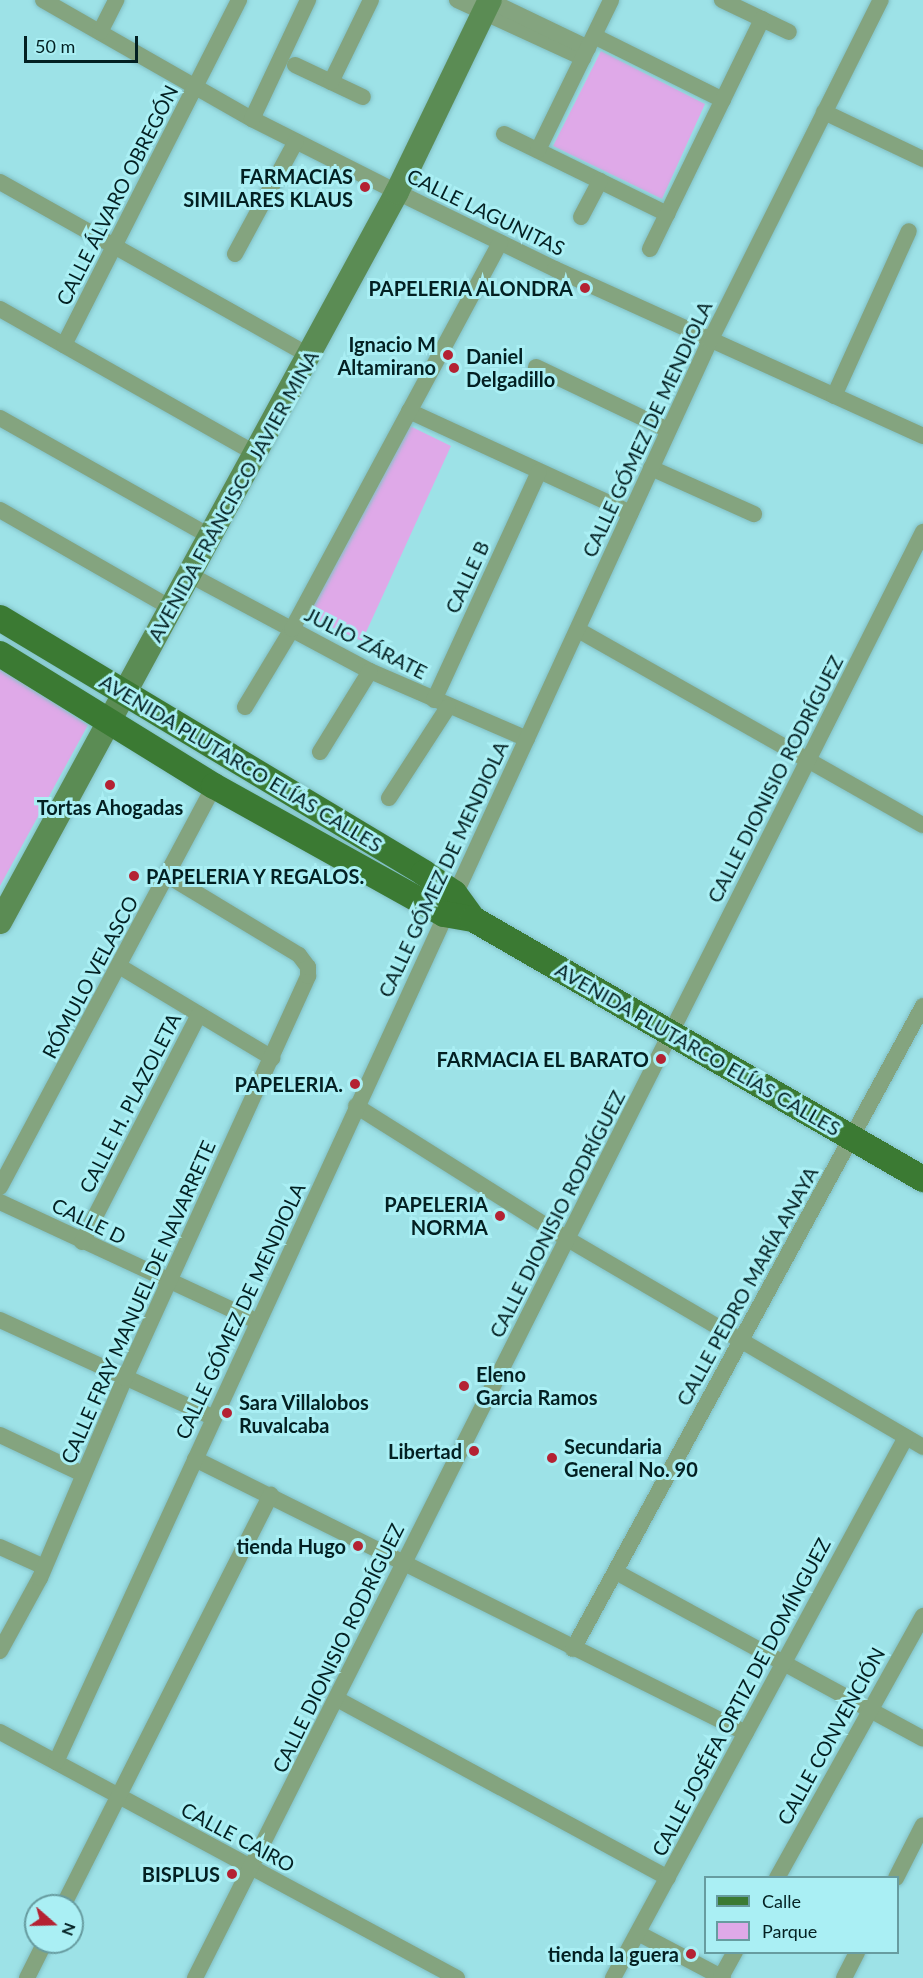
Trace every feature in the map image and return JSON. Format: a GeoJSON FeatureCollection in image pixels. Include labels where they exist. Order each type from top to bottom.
{"type":"FeatureCollection","features":[{"type":"Feature","properties":{"kind":"main road","name":"AVENIDA FRANCISCO JAVIER MINA"},"geometry":{"type":"LineString","coordinates":[[0,922],[310,356],[397,192],[488,3]]}},
{"type":"Feature","properties":{"kind":"main road","name":"AVENIDA PLUTARCO ELÍAS CALLES"},"geometry":{"type":"LineString","coordinates":[[0,618],[125,693],[473,919],[923,1179]]}},
{"type":"Feature","properties":{"kind":"main road","name":"AVENIDA PLUTARCO ELÍAS CALLES"},"geometry":{"type":"LineString","coordinates":[[0,654],[214,786],[449,904]]}},
{"type":"Feature","properties":{"kind":"street","name":"CALLE LAGUNITAS"},"geometry":{"type":"LineString","coordinates":[[44,0],[252,119],[397,192],[710,341],[923,436]]}},
{"type":"Feature","properties":{"kind":"street"},"geometry":{"type":"LineString","coordinates":[[100,32],[116,0]]}},
{"type":"Feature","properties":{"kind":"street","name":"CALLE ÁLVARO OBREGÓN"},"geometry":{"type":"LineString","coordinates":[[64,345],[117,246],[239,0]]}},
{"type":"Feature","properties":{"kind":"street"},"geometry":{"type":"LineString","coordinates":[[252,119],[308,0]]}},
{"type":"Feature","properties":{"kind":"street"},"geometry":{"type":"LineString","coordinates":[[331,82],[371,0]]}},
{"type":"Feature","properties":{"kind":"street"},"geometry":{"type":"LineString","coordinates":[[458,0],[488,3],[588,47],[723,100]]}},
{"type":"Feature","properties":{"kind":"street"},"geometry":{"type":"LineString","coordinates":[[538,150],[611,0]]}},
{"type":"Feature","properties":{"kind":"street"},"geometry":{"type":"LineString","coordinates":[[722,0],[789,32]]}},
{"type":"Feature","properties":{"kind":"street","name":"CALLE GÓMEZ DE MENDIOLA"},"geometry":{"type":"LineString","coordinates":[[56,1762],[668,430],[710,341],[881,0]]}},
{"type":"Feature","properties":{"kind":"street"},"geometry":{"type":"LineString","coordinates":[[650,249],[762,19]]}},
{"type":"Feature","properties":{"kind":"street"},"geometry":{"type":"LineString","coordinates":[[295,65],[363,98]]}},
{"type":"Feature","properties":{"kind":"street"},"geometry":{"type":"LineString","coordinates":[[824,112],[923,159]]}},
{"type":"Feature","properties":{"kind":"street"},"geometry":{"type":"LineString","coordinates":[[504,134],[667,214]]}},
{"type":"Feature","properties":{"kind":"street"},"geometry":{"type":"LineString","coordinates":[[234,254],[296,141]]}},
{"type":"Feature","properties":{"kind":"street"},"geometry":{"type":"LineString","coordinates":[[581,218],[600,181]]}},
{"type":"Feature","properties":{"kind":"street"},"geometry":{"type":"LineString","coordinates":[[0,183],[117,246],[310,356]]}},
{"type":"Feature","properties":{"kind":"street"},"geometry":{"type":"LineString","coordinates":[[834,396],[909,231]]}},
{"type":"Feature","properties":{"kind":"street"},"geometry":{"type":"LineString","coordinates":[[245,708],[292,629],[500,242]]}},
{"type":"Feature","properties":{"kind":"street"},"geometry":{"type":"LineString","coordinates":[[0,309],[256,454]]}},
{"type":"Feature","properties":{"kind":"street"},"geometry":{"type":"LineString","coordinates":[[536,367],[668,430]]}},
{"type":"Feature","properties":{"kind":"street"},"geometry":{"type":"LineString","coordinates":[[409,411],[631,513]]}},
{"type":"Feature","properties":{"kind":"street"},"geometry":{"type":"LineString","coordinates":[[0,418],[210,537]]}},
{"type":"Feature","properties":{"kind":"street"},"geometry":{"type":"LineString","coordinates":[[651,468],[754,514]]}},
{"type":"Feature","properties":{"kind":"street","name":"CALLE B"},"geometry":{"type":"LineString","coordinates":[[389,798],[441,703],[540,472]]}},
{"type":"Feature","properties":{"kind":"street"},"geometry":{"type":"LineString","coordinates":[[0,510],[171,608]]}},
{"type":"Feature","properties":{"kind":"street","name":"CALLE DIONISIO RODRÍGUEZ"},"geometry":{"type":"LineString","coordinates":[[195,1978],[337,1699],[403,1562],[569,1240],[670,1033],[923,532]]}},
{"type":"Feature","properties":{"kind":"street","name":"JULIO ZÁRATE"},"geometry":{"type":"LineString","coordinates":[[190,574],[370,671],[528,739]]}},
{"type":"Feature","properties":{"kind":"street"},"geometry":{"type":"LineString","coordinates":[[578,630],[923,825]]}},
{"type":"Feature","properties":{"kind":"street"},"geometry":{"type":"LineString","coordinates":[[320,752],[370,671]]}},
{"type":"Feature","properties":{"kind":"street","name":"RÓMULO VELASCO"},"geometry":{"type":"LineString","coordinates":[[0,1187],[214,786]]}},
{"type":"Feature","properties":{"kind":"street","name":"CALLE FRAY MANUEL DE NAVARRETE"},"geometry":{"type":"LineString","coordinates":[[0,1651],[44,1568],[125,1378],[306,983],[308,967],[299,955],[168,876]]}},
{"type":"Feature","properties":{"kind":"street"},"geometry":{"type":"LineString","coordinates":[[119,966],[272,1058]]}},
{"type":"Feature","properties":{"kind":"street","name":"CALLE PEDRO MARÍA ANAYA"},"geometry":{"type":"LineString","coordinates":[[573,1650],[923,1006]]}},
{"type":"Feature","properties":{"kind":"street","name":"CALLE H. PLAZOLETA"},"geometry":{"type":"LineString","coordinates":[[82,1242],[199,1014]]}},
{"type":"Feature","properties":{"kind":"street"},"geometry":{"type":"LineString","coordinates":[[356,1106],[569,1240],[923,1447]]}},
{"type":"Feature","properties":{"kind":"street","name":"CALLE D"},"geometry":{"type":"LineString","coordinates":[[0,1202],[169,1283],[258,1322]]}},
{"type":"Feature","properties":{"kind":"street"},"geometry":{"type":"LineString","coordinates":[[0,1320],[214,1418]]}},
{"type":"Feature","properties":{"kind":"street"},"geometry":{"type":"LineString","coordinates":[[0,1435],[83,1474]]}},
{"type":"Feature","properties":{"kind":"street","name":"CALLE JOSÉFA ORTIZ DE DOMÍNGUEZ"},"geometry":{"type":"LineString","coordinates":[[613,1978],[906,1437]]}},
{"type":"Feature","properties":{"kind":"street"},"geometry":{"type":"LineString","coordinates":[[195,1459],[403,1562],[573,1650],[746,1733]]}},
{"type":"Feature","properties":{"kind":"street"},"geometry":{"type":"LineString","coordinates":[[69,1894],[271,1496]]}},
{"type":"Feature","properties":{"kind":"street"},"geometry":{"type":"LineString","coordinates":[[0,1547],[44,1568]]}},
{"type":"Feature","properties":{"kind":"street"},"geometry":{"type":"LineString","coordinates":[[616,1572],[923,1739]]}},
{"type":"Feature","properties":{"kind":"street","name":"CALLE CONVENCIÓN"},"geometry":{"type":"LineString","coordinates":[[778,1876],[923,1616]]}},
{"type":"Feature","properties":{"kind":"street"},"geometry":{"type":"LineString","coordinates":[[337,1699],[668,1878]]}},
{"type":"Feature","properties":{"kind":"street","name":"CALLE CAIRO"},"geometry":{"type":"LineString","coordinates":[[0,1732],[457,1978]]}},
{"type":"Feature","properties":{"kind":"street"},"geometry":{"type":"LineString","coordinates":[[897,1876],[923,1825]]}},
{"type":"Feature","properties":{"kind":"street"},"geometry":{"type":"LineString","coordinates":[[638,1933],[722,1978],[734,1954]]}},
{"type":"Feature","properties":{"kind":"street"},"geometry":{"type":"LineString","coordinates":[[27,1978],[39,1954]]}},
{"type":"Feature","properties":{"kind":"street"},"geometry":{"type":"LineString","coordinates":[[844,1978],[856,1954]]}},
{"type":"Feature","properties":{"kind":"green space"},"geometry":{"type":"Polygon","coordinates":[[[601,51],[705,104],[662,199],[553,146],[601,51]]]}},
{"type":"Feature","properties":{"kind":"green space"},"geometry":{"type":"Polygon","coordinates":[[[410,426],[451,446],[362,641],[307,616],[410,426]]]}},
{"type":"Feature","properties":{"kind":"green space"},"geometry":{"type":"Polygon","coordinates":[[[0,668],[88,725],[0,886],[0,668]]]}},
{"type":"Feature","properties":{"kind":"place","name":"FARMACIAS SIMILARES KLAUS"},"geometry":{"type":"Point","coordinates":[365,187]}},
{"type":"Feature","properties":{"kind":"place","name":"PAPELERIA ALONDRA"},"geometry":{"type":"Point","coordinates":[585,288]}},
{"type":"Feature","properties":{"kind":"place","name":"Ignacio M Altamirano"},"geometry":{"type":"Point","coordinates":[448,355]}},
{"type":"Feature","properties":{"kind":"place","name":"Daniel Delgadillo"},"geometry":{"type":"Point","coordinates":[454,368]}},
{"type":"Feature","properties":{"kind":"place","name":"Tortas Ahogadas"},"geometry":{"type":"Point","coordinates":[110,785]}},
{"type":"Feature","properties":{"kind":"place","name":"PAPELERIA Y REGALOS."},"geometry":{"type":"Point","coordinates":[134,876]}},
{"type":"Feature","properties":{"kind":"place","name":"FARMACIA EL BARATO"},"geometry":{"type":"Point","coordinates":[661,1059]}},
{"type":"Feature","properties":{"kind":"place","name":"PAPELERIA."},"geometry":{"type":"Point","coordinates":[355,1084]}},
{"type":"Feature","properties":{"kind":"place","name":"PAPELERIA NORMA"},"geometry":{"type":"Point","coordinates":[500,1216]}},
{"type":"Feature","properties":{"kind":"place","name":"Eleno Garcia Ramos"},"geometry":{"type":"Point","coordinates":[464,1386]}},
{"type":"Feature","properties":{"kind":"place","name":"Sara Villalobos Ruvalcaba"},"geometry":{"type":"Point","coordinates":[227,1413]}},
{"type":"Feature","properties":{"kind":"place","name":"Libertad"},"geometry":{"type":"Point","coordinates":[474,1451]}},
{"type":"Feature","properties":{"kind":"place","name":"Secundaria General No. 90"},"geometry":{"type":"Point","coordinates":[552,1458]}},
{"type":"Feature","properties":{"kind":"place","name":"tienda Hugo"},"geometry":{"type":"Point","coordinates":[358,1546]}},
{"type":"Feature","properties":{"kind":"place","name":"BISPLUS"},"geometry":{"type":"Point","coordinates":[232,1874]}},
{"type":"Feature","properties":{"kind":"place","name":"tienda la guera"},"geometry":{"type":"Point","coordinates":[691,1954]}}]}
